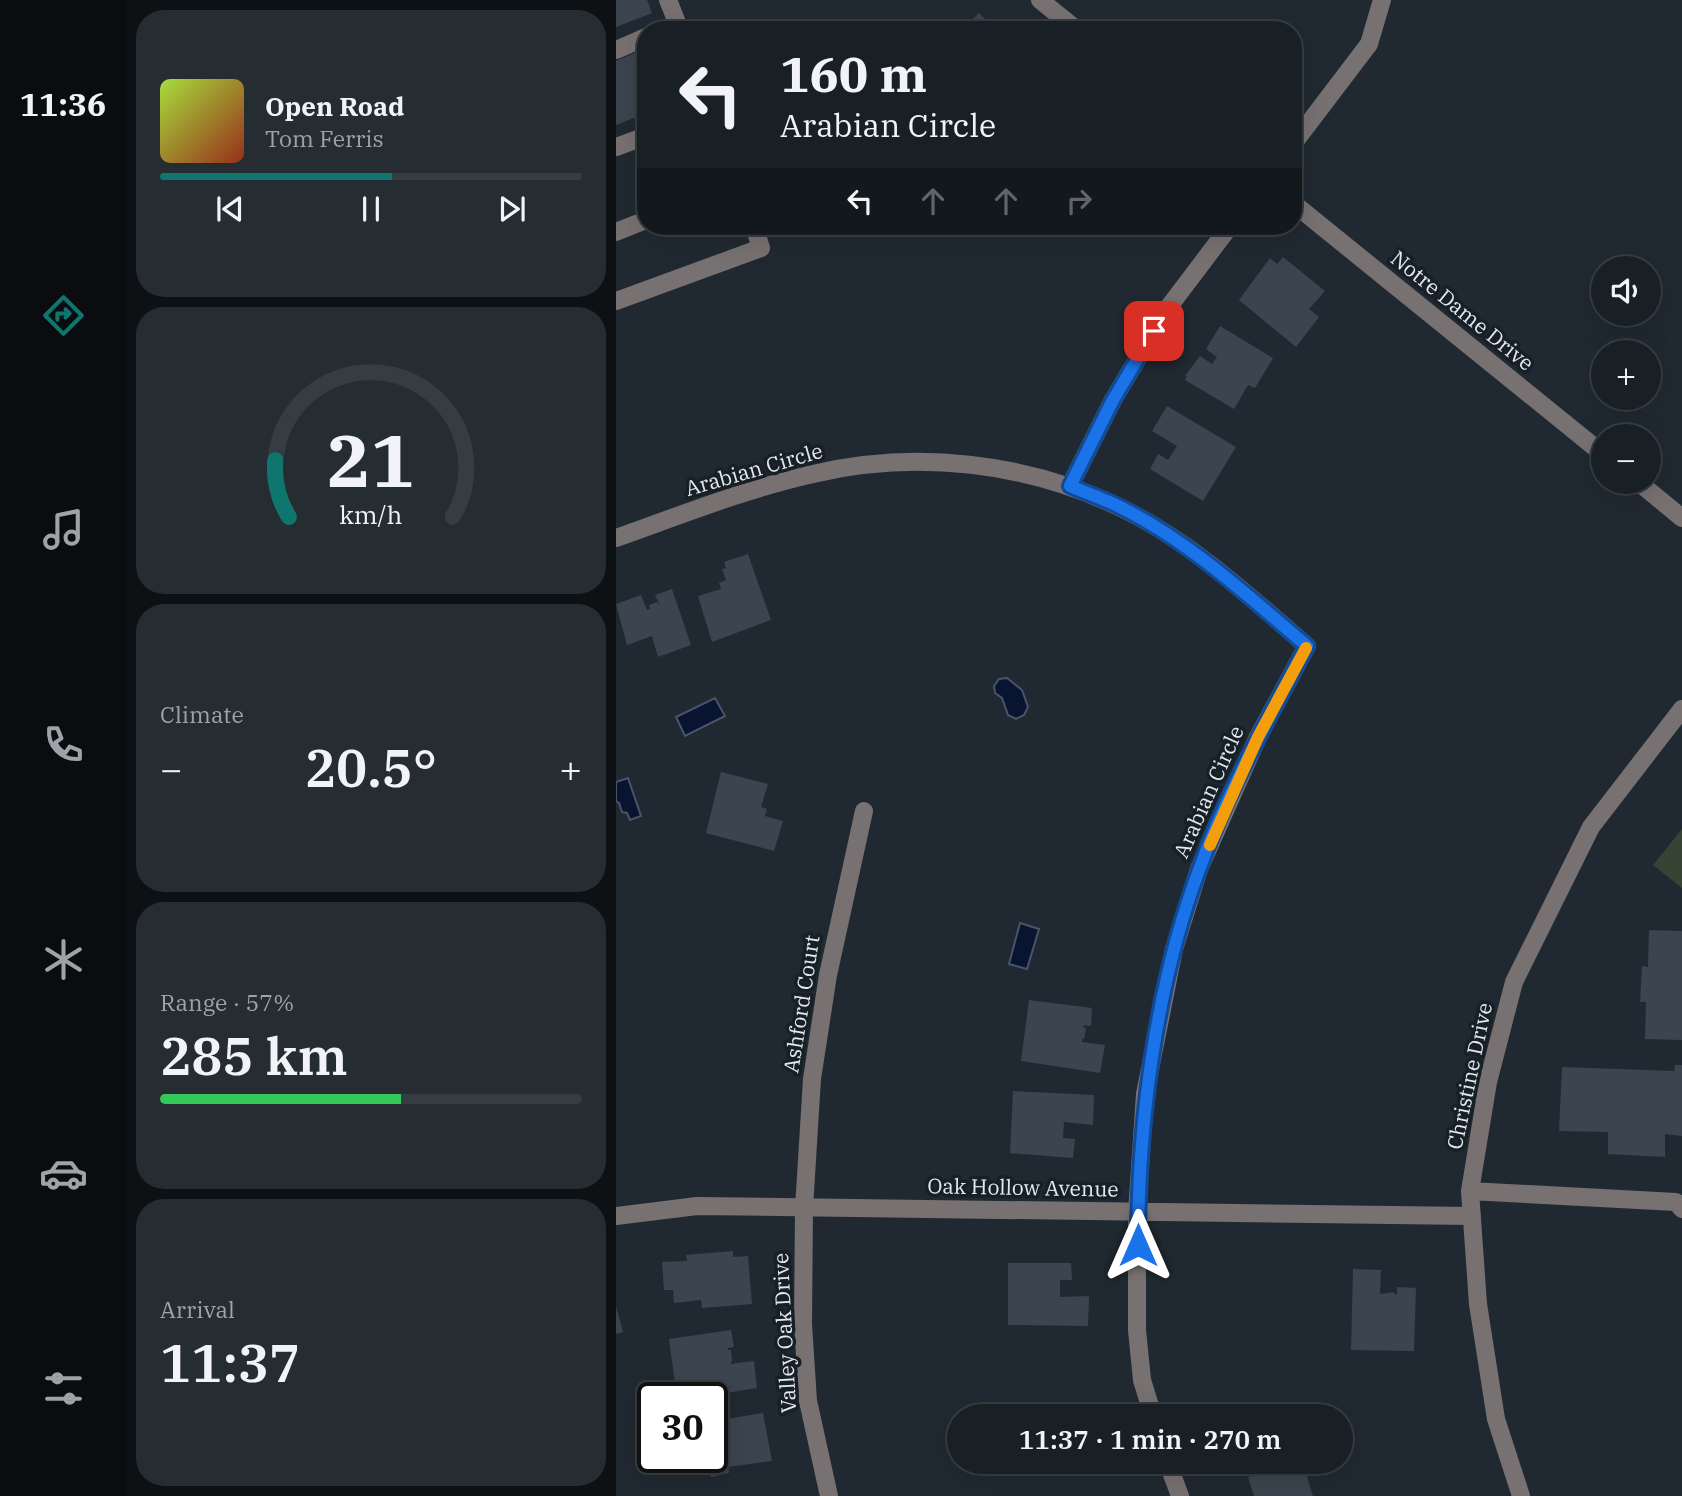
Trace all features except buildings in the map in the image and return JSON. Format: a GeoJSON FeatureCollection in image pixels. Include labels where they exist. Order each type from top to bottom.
{"type":"FeatureCollection","features":[{"type":"Feature","properties":{"kind":"street"},"geometry":{"type":"LineString","coordinates":[[668,0],[672,21]]}},
{"type":"Feature","properties":{"kind":"street"},"geometry":{"type":"LineString","coordinates":[[1040,0],[1066,21]]}},
{"type":"Feature","properties":{"kind":"street"},"geometry":{"type":"LineString","coordinates":[[1302,132],[1369,44],[1382,0]]}},
{"type":"Feature","properties":{"kind":"street"},"geometry":{"type":"LineString","coordinates":[[616,50],[637,41]]}},
{"type":"Feature","properties":{"kind":"street"},"geometry":{"type":"LineString","coordinates":[[616,148],[637,140]]}},
{"type":"Feature","properties":{"kind":"street","name":"Notre Dame Drive"},"geometry":{"type":"LineString","coordinates":[[1302,210],[1591,444]]}},
{"type":"Feature","properties":{"kind":"street"},"geometry":{"type":"LineString","coordinates":[[616,232],[637,224]]}},
{"type":"Feature","properties":{"kind":"street"},"geometry":{"type":"LineString","coordinates":[[616,300],[761,248],[757,235]]}},
{"type":"Feature","properties":{"kind":"street"},"geometry":{"type":"LineString","coordinates":[[1070,486],[1113,400],[1168,308],[1223,235]]}},
{"type":"Feature","properties":{"kind":"street","name":"Arabian Circle"},"geometry":{"type":"LineString","coordinates":[[616,538],[758,489],[815,473],[877,463],[976,464],[1070,486],[1121,508],[1172,539],[1221,574],[1307,646],[1258,737],[1204,857],[1174,948],[1145,1094],[1138,1212]]}},
{"type":"Feature","properties":{"kind":"street"},"geometry":{"type":"LineString","coordinates":[[1652,494],[1682,518]]}},
{"type":"Feature","properties":{"kind":"street","name":"Christine Drive"},"geometry":{"type":"LineString","coordinates":[[1521,1496],[1496,1419],[1478,1304],[1470,1191],[1488,1082],[1514,982],[1591,827],[1682,709]]}},
{"type":"Feature","properties":{"kind":"street","name":"Ashford Court"},"geometry":{"type":"LineString","coordinates":[[804,1208],[812,1079],[828,975],[864,811]]}},
{"type":"Feature","properties":{"kind":"street"},"geometry":{"type":"LineString","coordinates":[[1470,1191],[1676,1202],[1682,1209]]}},
{"type":"Feature","properties":{"kind":"street","name":"Oak Hollow Avenue"},"geometry":{"type":"LineString","coordinates":[[616,1216],[697,1206],[1472,1216]]}},
{"type":"Feature","properties":{"kind":"street","name":"Valley Oak Drive"},"geometry":{"type":"LineString","coordinates":[[804,1208],[803,1324],[808,1401],[829,1496]]}},
{"type":"Feature","properties":{"kind":"street"},"geometry":{"type":"LineString","coordinates":[[1138,1212],[1137,1331],[1142,1380],[1149,1404]]}},
{"type":"Feature","properties":{"kind":"street"},"geometry":{"type":"LineString","coordinates":[[1172,1474],[1180,1496]]}},
{"type":"Feature","properties":{"kind":"green space"},"geometry":{"type":"Polygon","coordinates":[[[1682,829],[1682,888],[1653,865],[1682,829]]]}},
{"type":"Feature","properties":{"kind":"water"},"geometry":{"type":"Polygon","coordinates":[[[1007,678],[1022,690],[1028,707],[1024,715],[1016,719],[1008,715],[1002,698],[995,693],[994,686],[999,679],[1007,678]]]}},
{"type":"Feature","properties":{"kind":"water"},"geometry":{"type":"Polygon","coordinates":[[[715,698],[725,716],[685,736],[676,717],[715,698]]]}},
{"type":"Feature","properties":{"kind":"water"},"geometry":{"type":"Polygon","coordinates":[[[628,778],[641,816],[630,820],[616,801],[616,782],[628,778]]]}},
{"type":"Feature","properties":{"kind":"water"},"geometry":{"type":"Polygon","coordinates":[[[1020,923],[1039,929],[1027,969],[1009,964],[1020,923]]]}},
{"type":"Feature","properties":{"kind":"slow traffic"},"geometry":{"type":"LineString","coordinates":[[1210,845],[1258,737],[1306,648]]}},
{"type":"Feature","properties":{"kind":"route"},"geometry":{"type":"LineString","coordinates":[[1138,1245],[1145,1094],[1174,948],[1199,869],[1258,737],[1307,646],[1221,574],[1172,539],[1121,508],[1070,486],[1113,400],[1154,331]]}}]}
